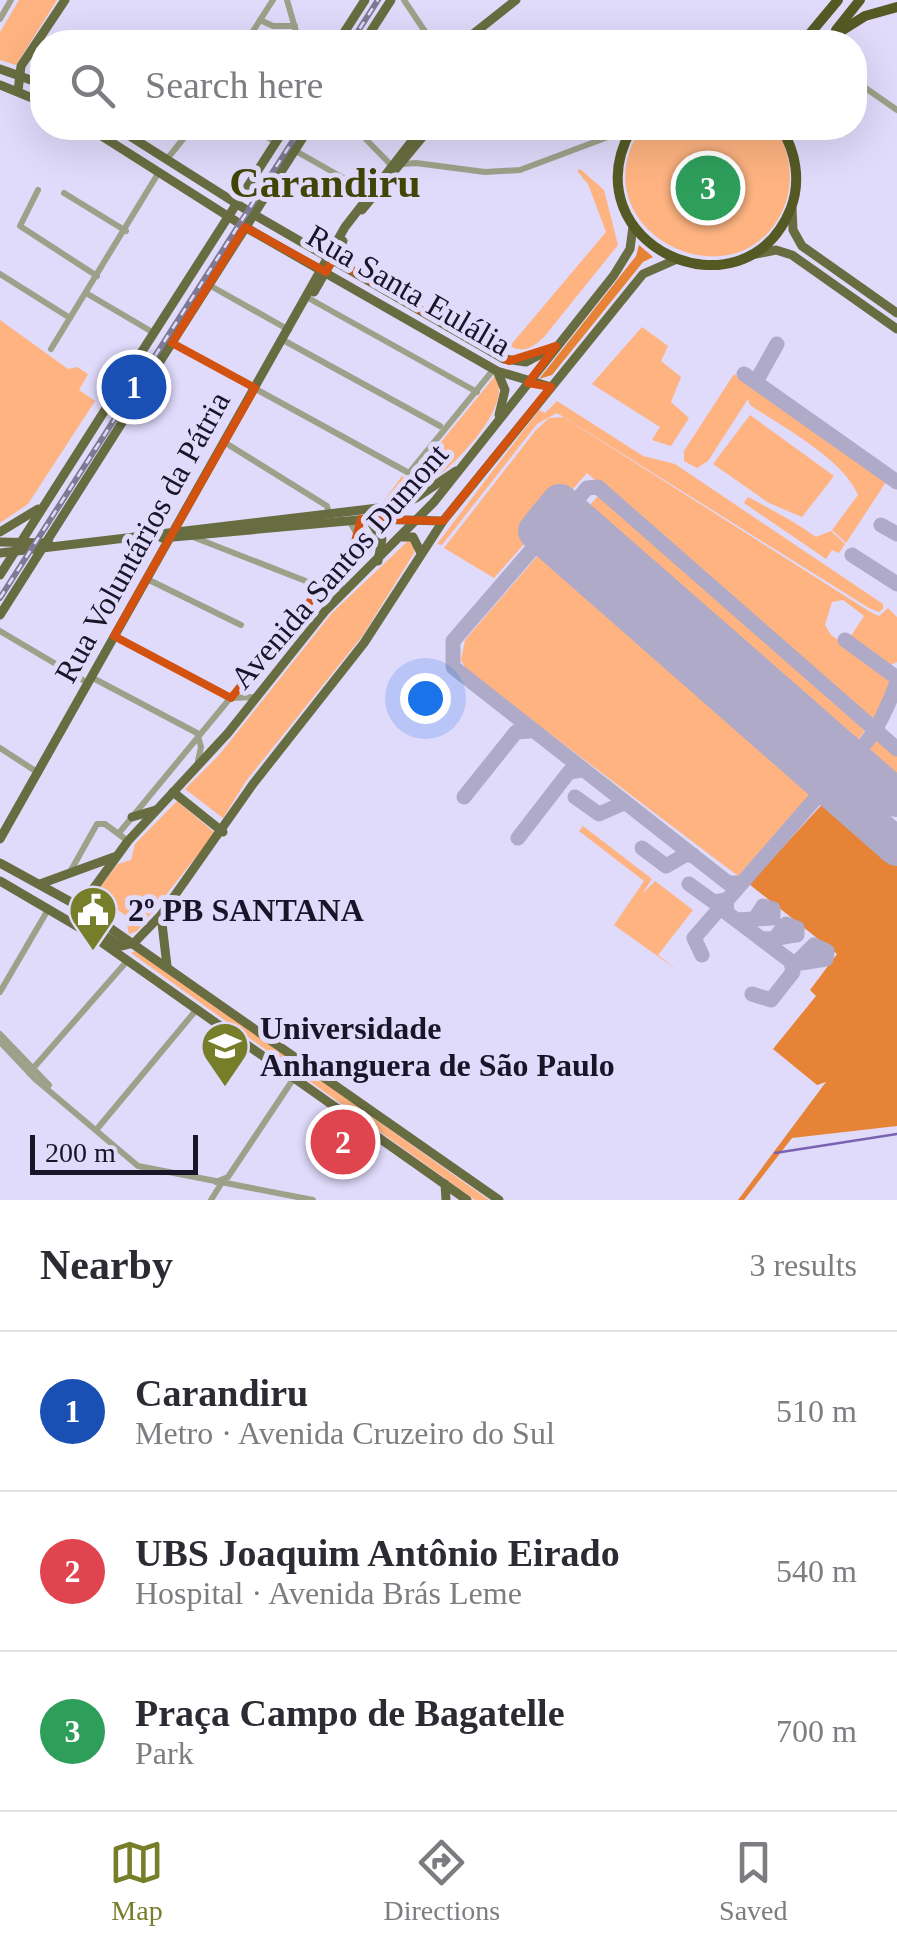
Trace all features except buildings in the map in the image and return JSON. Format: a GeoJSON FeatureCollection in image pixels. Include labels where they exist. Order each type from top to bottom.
{"type":"FeatureCollection","features":[{"type":"Feature","properties":{"kind":"highway"},"geometry":{"type":"LineString","coordinates":[[813,30],[838,0]]}},
{"type":"Feature","properties":{"kind":"highway"},"geometry":{"type":"LineString","coordinates":[[836,30],[860,0]]}},
{"type":"Feature","properties":{"kind":"highway"},"geometry":{"type":"LineString","coordinates":[[843,30],[864,16],[897,7]]}},
{"type":"Feature","properties":{"kind":"highway"},"geometry":{"type":"LineString","coordinates":[[628,140],[618,170],[621,199],[633,226],[675,260],[712,266],[749,256],[777,233],[793,201],[795,160],[786,140]]}},
{"type":"Feature","properties":{"kind":"main road"},"geometry":{"type":"LineString","coordinates":[[40,30],[64,0]]}},
{"type":"Feature","properties":{"kind":"main road"},"geometry":{"type":"LineString","coordinates":[[346,30],[365,0]]}},
{"type":"Feature","properties":{"kind":"main road"},"geometry":{"type":"LineString","coordinates":[[372,30],[391,0]]}},
{"type":"Feature","properties":{"kind":"main road"},"geometry":{"type":"LineString","coordinates":[[483,30],[514,1]]}},
{"type":"Feature","properties":{"kind":"main road"},"geometry":{"type":"LineString","coordinates":[[18,91],[7,70],[30,42]]}},
{"type":"Feature","properties":{"kind":"main road"},"geometry":{"type":"LineString","coordinates":[[0,85],[30,96]]}},
{"type":"Feature","properties":{"kind":"main road","name":"Rua Santa Eulália"},"geometry":{"type":"LineString","coordinates":[[108,140],[229,216],[495,370],[528,383],[551,386]]}},
{"type":"Feature","properties":{"kind":"main road","name":"Rua Santa Eulália"},"geometry":{"type":"LineString","coordinates":[[136,140],[253,214],[509,361],[526,362],[556,346]]}},
{"type":"Feature","properties":{"kind":"main road"},"geometry":{"type":"LineString","coordinates":[[136,399],[301,140]]}},
{"type":"Feature","properties":{"kind":"main road","name":"Rua Voluntários da Pátria"},"geometry":{"type":"LineString","coordinates":[[0,839],[146,578],[165,535],[347,228],[413,140]]}},
{"type":"Feature","properties":{"kind":"main road","name":"Rua Voluntários da Pátria"},"geometry":{"type":"LineString","coordinates":[[363,203],[368,192],[419,140]]}},
{"type":"Feature","properties":{"kind":"main road"},"geometry":{"type":"LineString","coordinates":[[0,575],[276,142]]}},
{"type":"Feature","properties":{"kind":"main road"},"geometry":{"type":"LineString","coordinates":[[163,174],[172,171],[170,162]]}},
{"type":"Feature","properties":{"kind":"main road"},"geometry":{"type":"LineString","coordinates":[[163,174],[170,162]]}},
{"type":"Feature","properties":{"kind":"main road"},"geometry":{"type":"LineString","coordinates":[[213,189],[234,192],[248,186]]}},
{"type":"Feature","properties":{"kind":"main road"},"geometry":{"type":"LineString","coordinates":[[793,201],[793,230],[802,246],[895,321]]}},
{"type":"Feature","properties":{"kind":"main road","name":"Avenida Santos Dumont"},"geometry":{"type":"LineString","coordinates":[[80,907],[128,841],[194,770],[326,610],[418,520],[623,263],[633,226]]}},
{"type":"Feature","properties":{"kind":"main road"},"geometry":{"type":"LineString","coordinates":[[749,256],[776,250],[787,252],[895,321]]}},
{"type":"Feature","properties":{"kind":"main road","name":"Avenida Santos Dumont"},"geometry":{"type":"LineString","coordinates":[[134,943],[161,915],[267,766],[364,644],[443,521],[642,274],[675,260]]}},
{"type":"Feature","properties":{"kind":"main road","name":"Rua Voluntários da Pátria"},"geometry":{"type":"LineString","coordinates":[[296,318],[323,270]]}},
{"type":"Feature","properties":{"kind":"main road"},"geometry":{"type":"LineString","coordinates":[[495,370],[505,390],[498,420]]}},
{"type":"Feature","properties":{"kind":"main road"},"geometry":{"type":"LineString","coordinates":[[0,614],[48,545],[130,410]]}},
{"type":"Feature","properties":{"kind":"main road"},"geometry":{"type":"LineString","coordinates":[[0,553],[406,503],[458,470]]}},
{"type":"Feature","properties":{"kind":"main road"},"geometry":{"type":"LineString","coordinates":[[0,532],[44,504]]}},
{"type":"Feature","properties":{"kind":"main road"},"geometry":{"type":"LineString","coordinates":[[165,535],[193,537],[369,519],[443,521]]}},
{"type":"Feature","properties":{"kind":"main road"},"geometry":{"type":"LineString","coordinates":[[369,519],[382,539],[378,562]]}},
{"type":"Feature","properties":{"kind":"main road"},"geometry":{"type":"LineString","coordinates":[[403,536],[413,537],[421,552]]}},
{"type":"Feature","properties":{"kind":"main road"},"geometry":{"type":"LineString","coordinates":[[0,542],[48,545]]}},
{"type":"Feature","properties":{"kind":"main road"},"geometry":{"type":"LineString","coordinates":[[173,792],[223,832]]}},
{"type":"Feature","properties":{"kind":"main road"},"geometry":{"type":"LineString","coordinates":[[132,818],[156,810]]}},
{"type":"Feature","properties":{"kind":"main road"},"geometry":{"type":"LineString","coordinates":[[40,884],[116,856]]}},
{"type":"Feature","properties":{"kind":"main road"},"geometry":{"type":"LineString","coordinates":[[0,863],[80,907],[134,943],[499,1200]]}},
{"type":"Feature","properties":{"kind":"main road"},"geometry":{"type":"LineString","coordinates":[[0,881],[92,935],[467,1200]]}},
{"type":"Feature","properties":{"kind":"main road"},"geometry":{"type":"LineString","coordinates":[[80,907],[92,935]]}},
{"type":"Feature","properties":{"kind":"main road"},"geometry":{"type":"LineString","coordinates":[[161,915],[168,966]]}},
{"type":"Feature","properties":{"kind":"main road"},"geometry":{"type":"LineString","coordinates":[[92,935],[121,946],[134,943]]}},
{"type":"Feature","properties":{"kind":"main road"},"geometry":{"type":"LineString","coordinates":[[271,1060],[287,1064],[290,1052]]}},
{"type":"Feature","properties":{"kind":"main road"},"geometry":{"type":"LineString","coordinates":[[295,1078],[306,1069],[324,1077]]}},
{"type":"Feature","properties":{"kind":"main road"},"geometry":{"type":"LineString","coordinates":[[445,1184],[446,1200]]}},
{"type":"Feature","properties":{"kind":"street"},"geometry":{"type":"LineString","coordinates":[[0,19],[11,0]]}},
{"type":"Feature","properties":{"kind":"street"},"geometry":{"type":"LineString","coordinates":[[254,30],[274,0]]}},
{"type":"Feature","properties":{"kind":"street"},"geometry":{"type":"LineString","coordinates":[[287,0],[295,30]]}},
{"type":"Feature","properties":{"kind":"street"},"geometry":{"type":"LineString","coordinates":[[404,0],[424,30]]}},
{"type":"Feature","properties":{"kind":"street"},"geometry":{"type":"LineString","coordinates":[[260,20],[273,26],[294,26]]}},
{"type":"Feature","properties":{"kind":"street"},"geometry":{"type":"LineString","coordinates":[[867,89],[897,110]]}},
{"type":"Feature","properties":{"kind":"street"},"geometry":{"type":"LineString","coordinates":[[170,162],[184,140]]}},
{"type":"Feature","properties":{"kind":"street"},"geometry":{"type":"LineString","coordinates":[[272,140],[276,142]]}},
{"type":"Feature","properties":{"kind":"street"},"geometry":{"type":"LineString","coordinates":[[368,140],[394,165],[422,164],[485,172],[520,170],[600,140]]}},
{"type":"Feature","properties":{"kind":"street"},"geometry":{"type":"LineString","coordinates":[[412,148],[422,164]]}},
{"type":"Feature","properties":{"kind":"street"},"geometry":{"type":"LineString","coordinates":[[294,150],[368,192]]}},
{"type":"Feature","properties":{"kind":"street"},"geometry":{"type":"LineString","coordinates":[[50,349],[163,174]]}},
{"type":"Feature","properties":{"kind":"street"},"geometry":{"type":"LineString","coordinates":[[38,190],[20,226],[97,276]]}},
{"type":"Feature","properties":{"kind":"street"},"geometry":{"type":"LineString","coordinates":[[64,193],[126,231]]}},
{"type":"Feature","properties":{"kind":"street"},"geometry":{"type":"LineString","coordinates":[[0,274],[70,318]]}},
{"type":"Feature","properties":{"kind":"street"},"geometry":{"type":"LineString","coordinates":[[208,286],[440,426]]}},
{"type":"Feature","properties":{"kind":"street"},"geometry":{"type":"LineString","coordinates":[[86,293],[154,333]]}},
{"type":"Feature","properties":{"kind":"street"},"geometry":{"type":"LineString","coordinates":[[310,299],[477,392]]}},
{"type":"Feature","properties":{"kind":"street"},"geometry":{"type":"LineString","coordinates":[[172,342],[409,473],[495,370]]}},
{"type":"Feature","properties":{"kind":"street"},"geometry":{"type":"LineString","coordinates":[[223,442],[327,506],[330,513]]}},
{"type":"Feature","properties":{"kind":"street","name":"Avenida Santos Dumont"},"geometry":{"type":"LineString","coordinates":[[119,833],[356,542],[349,521]]}},
{"type":"Feature","properties":{"kind":"street"},"geometry":{"type":"LineString","coordinates":[[193,537],[321,587],[348,588]]}},
{"type":"Feature","properties":{"kind":"street"},"geometry":{"type":"LineString","coordinates":[[146,578],[241,625]]}},
{"type":"Feature","properties":{"kind":"street"},"geometry":{"type":"LineString","coordinates":[[321,587],[328,596],[326,610]]}},
{"type":"Feature","properties":{"kind":"street"},"geometry":{"type":"LineString","coordinates":[[0,631],[199,738],[200,758],[194,770]]}},
{"type":"Feature","properties":{"kind":"street"},"geometry":{"type":"LineString","coordinates":[[114,636],[232,698],[256,697]]}},
{"type":"Feature","properties":{"kind":"street"},"geometry":{"type":"LineString","coordinates":[[0,748],[35,774]]}},
{"type":"Feature","properties":{"kind":"street"},"geometry":{"type":"LineString","coordinates":[[67,877],[97,824],[128,841]]}},
{"type":"Feature","properties":{"kind":"street"},"geometry":{"type":"LineString","coordinates":[[0,992],[49,908]]}},
{"type":"Feature","properties":{"kind":"street"},"geometry":{"type":"LineString","coordinates":[[31,1071],[128,960]]}},
{"type":"Feature","properties":{"kind":"street"},"geometry":{"type":"LineString","coordinates":[[97,1129],[197,1009]]}},
{"type":"Feature","properties":{"kind":"street"},"geometry":{"type":"LineString","coordinates":[[0,1034],[31,1071]]}},
{"type":"Feature","properties":{"kind":"street"},"geometry":{"type":"LineString","coordinates":[[0,1042],[144,1168],[313,1200]]}},
{"type":"Feature","properties":{"kind":"street"},"geometry":{"type":"LineString","coordinates":[[212,1200],[295,1078]]}},
{"type":"Feature","properties":{"kind":"highlighted area"},"geometry":{"type":"Polygon","coordinates":[[[245,227],[326,272],[333,259],[509,361],[556,346],[528,383],[551,387],[443,521],[361,519],[353,549],[231,698],[114,636],[255,388],[172,343],[245,227]]]}},
{"type":"Feature","properties":{"kind":"shaded area"},"geometry":{"type":"Polygon","coordinates":[[[19,0],[57,0],[38,30],[30,30],[30,43],[16,65],[0,60],[0,32],[19,0]]]}},
{"type":"Feature","properties":{"kind":"shaded area"},"geometry":{"type":"Polygon","coordinates":[[[636,140],[781,140],[790,182],[786,202],[765,236],[736,253],[704,256],[673,247],[646,227],[629,200],[626,166],[636,140]]]}},
{"type":"Feature","properties":{"kind":"shaded area"},"geometry":{"type":"Polygon","coordinates":[[[580,169],[604,190],[618,245],[544,337],[528,348],[515,348],[510,346],[606,232],[588,184],[577,171],[580,169]]]}},
{"type":"Feature","properties":{"kind":"shaded area"},"geometry":{"type":"Polygon","coordinates":[[[639,245],[653,257],[643,262],[552,375],[539,379],[636,256],[639,245]]]}},
{"type":"Feature","properties":{"kind":"shaded area"},"geometry":{"type":"Polygon","coordinates":[[[0,320],[68,369],[77,367],[88,374],[79,390],[95,401],[28,504],[0,523],[0,320]]]}},
{"type":"Feature","properties":{"kind":"shaded area"},"geometry":{"type":"Polygon","coordinates":[[[642,327],[668,346],[661,361],[681,377],[671,402],[689,418],[671,446],[652,440],[660,427],[592,384],[642,327]]]}},
{"type":"Feature","properties":{"kind":"shaded area"},"geometry":{"type":"Polygon","coordinates":[[[734,374],[886,482],[846,543],[832,530],[858,495],[851,482],[826,457],[750,405],[748,399],[708,461],[697,468],[684,461],[684,451],[734,374]]]}},
{"type":"Feature","properties":{"kind":"shaded area"},"geometry":{"type":"Polygon","coordinates":[[[495,376],[499,389],[496,404],[462,454],[422,488],[384,501],[402,476],[410,480],[495,376]]]}},
{"type":"Feature","properties":{"kind":"shaded area"},"geometry":{"type":"Polygon","coordinates":[[[557,401],[643,456],[675,464],[883,604],[883,609],[879,612],[869,608],[557,413],[537,424],[442,545],[437,544],[539,410],[545,413],[557,401]]]}},
{"type":"Feature","properties":{"kind":"shaded area"},"geometry":{"type":"Polygon","coordinates":[[[750,415],[834,476],[802,517],[769,503],[713,464],[750,415]]]}},
{"type":"Feature","properties":{"kind":"shaded area"},"geometry":{"type":"Polygon","coordinates":[[[563,417],[872,613],[879,616],[888,608],[897,617],[897,662],[890,665],[849,639],[864,616],[843,600],[832,602],[825,625],[831,635],[891,678],[876,717],[866,718],[587,473],[494,578],[444,548],[536,430],[549,418],[563,417]]]}},
{"type":"Feature","properties":{"kind":"shaded area"},"geometry":{"type":"Polygon","coordinates":[[[597,497],[610,500],[861,722],[864,732],[855,743],[837,745],[584,523],[581,515],[597,497]]]}},
{"type":"Feature","properties":{"kind":"shaded area"},"geometry":{"type":"Polygon","coordinates":[[[748,497],[816,537],[831,531],[845,544],[839,553],[832,550],[826,559],[744,503],[748,497]]]}},
{"type":"Feature","properties":{"kind":"shaded area"},"geometry":{"type":"Polygon","coordinates":[[[409,540],[415,543],[414,553],[363,635],[246,781],[223,818],[185,789],[219,755],[332,613],[409,540]]]}},
{"type":"Feature","properties":{"kind":"shaded area"},"geometry":{"type":"Polygon","coordinates":[[[553,546],[811,773],[813,791],[738,876],[467,671],[461,660],[465,640],[545,547],[553,546]]]}},
{"type":"Feature","properties":{"kind":"shaded area"},"geometry":{"type":"Polygon","coordinates":[[[877,738],[897,753],[897,798],[860,763],[860,754],[877,738]]]}},
{"type":"Feature","properties":{"kind":"shaded area"},"geometry":{"type":"Polygon","coordinates":[[[828,798],[846,802],[897,847],[897,1126],[792,1138],[744,1200],[738,1200],[826,1082],[817,1085],[773,1049],[816,996],[810,990],[837,954],[749,884],[828,798]]]}},
{"type":"Feature","properties":{"kind":"shaded area"},"geometry":{"type":"Polygon","coordinates":[[[177,801],[215,833],[137,931],[129,934],[125,915],[107,903],[92,905],[89,901],[118,864],[131,860],[135,844],[177,801]]]}},
{"type":"Feature","properties":{"kind":"shaded area"},"geometry":{"type":"Polygon","coordinates":[[[583,826],[652,879],[642,894],[655,881],[693,910],[658,955],[677,970],[614,925],[644,881],[579,831],[583,826]]]}},
{"type":"Feature","properties":{"kind":"shaded area"},"geometry":{"type":"Polygon","coordinates":[[[137,950],[489,1200],[475,1200],[131,953],[137,950]]]}},
{"type":"Feature","properties":{"kind":"waterway"},"geometry":{"type":"LineString","coordinates":[[775,1153],[897,1134]]}},
{"type":"Feature","properties":{"kind":"taxiway"},"geometry":{"type":"LineString","coordinates":[[758,378],[777,344]]}},
{"type":"Feature","properties":{"kind":"taxiway"},"geometry":{"type":"LineString","coordinates":[[744,374],[897,482]]}},
{"type":"Feature","properties":{"kind":"taxiway"},"geometry":{"type":"LineString","coordinates":[[574,538],[567,529],[565,514],[587,488],[598,487],[897,749]]}},
{"type":"Feature","properties":{"kind":"taxiway"},"geometry":{"type":"LineString","coordinates":[[881,525],[897,534]]}},
{"type":"Feature","properties":{"kind":"taxiway"},"geometry":{"type":"LineString","coordinates":[[623,582],[567,535],[547,532],[453,641],[453,667],[728,883],[741,883]]}},
{"type":"Feature","properties":{"kind":"taxiway"},"geometry":{"type":"LineString","coordinates":[[852,555],[897,584]]}},
{"type":"Feature","properties":{"kind":"taxiway"},"geometry":{"type":"LineString","coordinates":[[845,640],[897,678]]}},
{"type":"Feature","properties":{"kind":"taxiway"},"geometry":{"type":"LineString","coordinates":[[821,756],[834,763],[856,753],[874,732],[897,682]]}},
{"type":"Feature","properties":{"kind":"taxiway"},"geometry":{"type":"LineString","coordinates":[[464,797],[516,732],[530,731]]}},
{"type":"Feature","properties":{"kind":"taxiway"},"geometry":{"type":"LineString","coordinates":[[702,955],[694,938],[829,783],[830,766],[814,750]]}},
{"type":"Feature","properties":{"kind":"taxiway"},"geometry":{"type":"LineString","coordinates":[[847,760],[846,775],[864,794]]}},
{"type":"Feature","properties":{"kind":"taxiway"},"geometry":{"type":"LineString","coordinates":[[518,838],[569,772],[582,770]]}},
{"type":"Feature","properties":{"kind":"taxiway"},"geometry":{"type":"LineString","coordinates":[[575,797],[599,814],[624,803]]}},
{"type":"Feature","properties":{"kind":"taxiway"},"geometry":{"type":"LineString","coordinates":[[642,848],[666,866],[685,855],[693,855]]}},
{"type":"Feature","properties":{"kind":"taxiway"},"geometry":{"type":"LineString","coordinates":[[689,884],[714,902],[726,900],[727,913],[793,963],[794,963],[801,963],[826,959],[827,951],[814,945],[796,963]]}},
{"type":"Feature","properties":{"kind":"taxiway"},"geometry":{"type":"LineString","coordinates":[[736,920],[773,918],[773,909],[763,906],[754,920]]}},
{"type":"Feature","properties":{"kind":"taxiway"},"geometry":{"type":"LineString","coordinates":[[760,938],[773,939],[797,935],[797,928],[786,924],[775,938]]}},
{"type":"Feature","properties":{"kind":"taxiway"},"geometry":{"type":"LineString","coordinates":[[752,994],[771,1000],[793,972],[791,962]]}},
{"type":"Feature","properties":{"kind":"runway"},"geometry":{"type":"LineString","coordinates":[[897,798],[560,503],[537,531],[897,847]]}},
{"type":"Feature","properties":{"kind":"railway"},"geometry":{"type":"LineString","coordinates":[[359,30],[378,0]]}},
{"type":"Feature","properties":{"kind":"railway"},"geometry":{"type":"LineString","coordinates":[[0,598],[293,140]]}},
{"type":"Feature","properties":{"kind":"place","name":"Praça Campo de Bagatelle"},"geometry":{"type":"Point","coordinates":[708,188]}},
{"type":"Feature","properties":{"kind":"place","name":"Carandiru"},"geometry":{"type":"Point","coordinates":[134,387]}},
{"type":"Feature","properties":{"kind":"place","name":"2º PB SANTANA"},"geometry":{"type":"Point","coordinates":[93,952]}},
{"type":"Feature","properties":{"kind":"place","name":"Universidade Anhanguera de São Paulo"},"geometry":{"type":"Point","coordinates":[225,1088]}},
{"type":"Feature","properties":{"kind":"place","name":"UBS Joaquim Antônio Eirado"},"geometry":{"type":"Point","coordinates":[343,1142]}},
{"type":"Feature","properties":{"kind":"district","name":"Carandiru"},"geometry":{"type":"Point","coordinates":[325,182]}}]}
